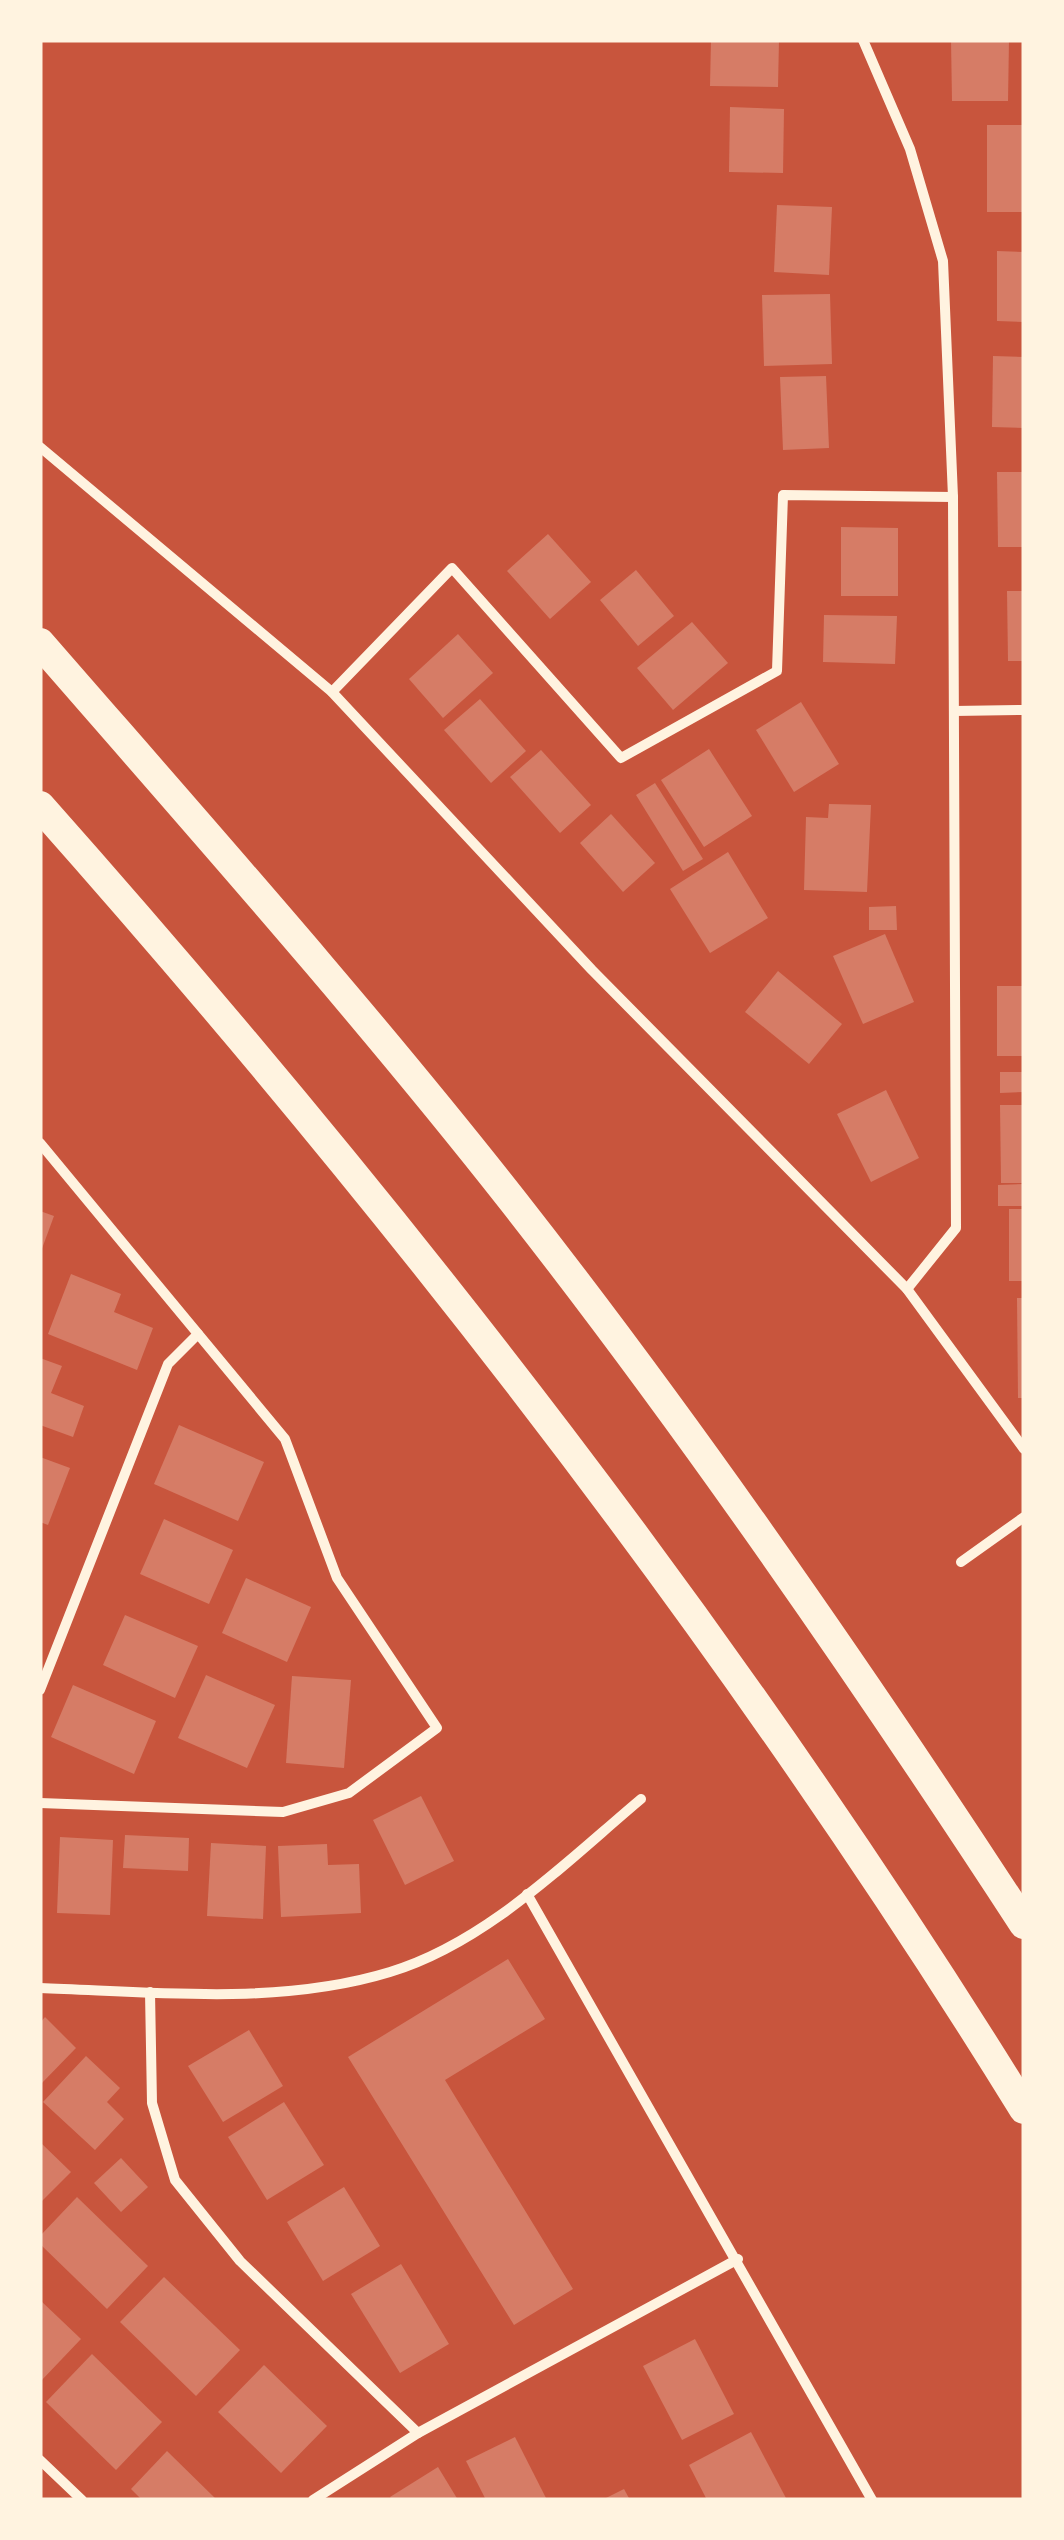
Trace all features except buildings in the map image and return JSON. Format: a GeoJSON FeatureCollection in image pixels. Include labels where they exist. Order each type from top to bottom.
{"type":"FeatureCollection","features":[{"type":"Feature","properties":{"kind":"highway"},"geometry":{"type":"LineString","coordinates":[[40,643],[286,925],[513,1201],[724,1482],[904,1740],[1024,1924]]}},
{"type":"Feature","properties":{"kind":"highway"},"geometry":{"type":"LineString","coordinates":[[40,806],[222,1012],[437,1275],[640,1540],[824,1798],[1024,2109]]}},
{"type":"Feature","properties":{"kind":"street"},"geometry":{"type":"LineString","coordinates":[[863,40],[910,149],[943,261],[953,497],[956,1228],[907,1289]]}},
{"type":"Feature","properties":{"kind":"street"},"geometry":{"type":"LineString","coordinates":[[40,447],[332,692],[592,970],[907,1289],[1024,1449]]}},
{"type":"Feature","properties":{"kind":"street"},"geometry":{"type":"LineString","coordinates":[[332,692],[452,568],[620,758],[776,671],[783,495],[953,497]]}},
{"type":"Feature","properties":{"kind":"street"},"geometry":{"type":"LineString","coordinates":[[954,711],[1024,710]]}},
{"type":"Feature","properties":{"kind":"street"},"geometry":{"type":"LineString","coordinates":[[40,1143],[285,1439],[336,1578],[437,1728],[349,1793],[282,1812],[40,1802]]}},
{"type":"Feature","properties":{"kind":"street"},"geometry":{"type":"LineString","coordinates":[[40,1690],[168,1364],[198,1334]]}},
{"type":"Feature","properties":{"kind":"street"},"geometry":{"type":"LineString","coordinates":[[960,1562],[1024,1517]]}},
{"type":"Feature","properties":{"kind":"street"},"geometry":{"type":"LineString","coordinates":[[40,1988],[150,1992],[309,1990],[392,1972],[454,1942],[527,1894],[641,1800]]}},
{"type":"Feature","properties":{"kind":"street"},"geometry":{"type":"LineString","coordinates":[[527,1894],[872,2500]]}},
{"type":"Feature","properties":{"kind":"street"},"geometry":{"type":"LineString","coordinates":[[150,1992],[152,2104],[175,2180],[240,2261],[418,2433]]}},
{"type":"Feature","properties":{"kind":"street"},"geometry":{"type":"LineString","coordinates":[[313,2500],[418,2433],[738,2260]]}},
{"type":"Feature","properties":{"kind":"street"},"geometry":{"type":"LineString","coordinates":[[40,2460],[82,2500]]}}]}
